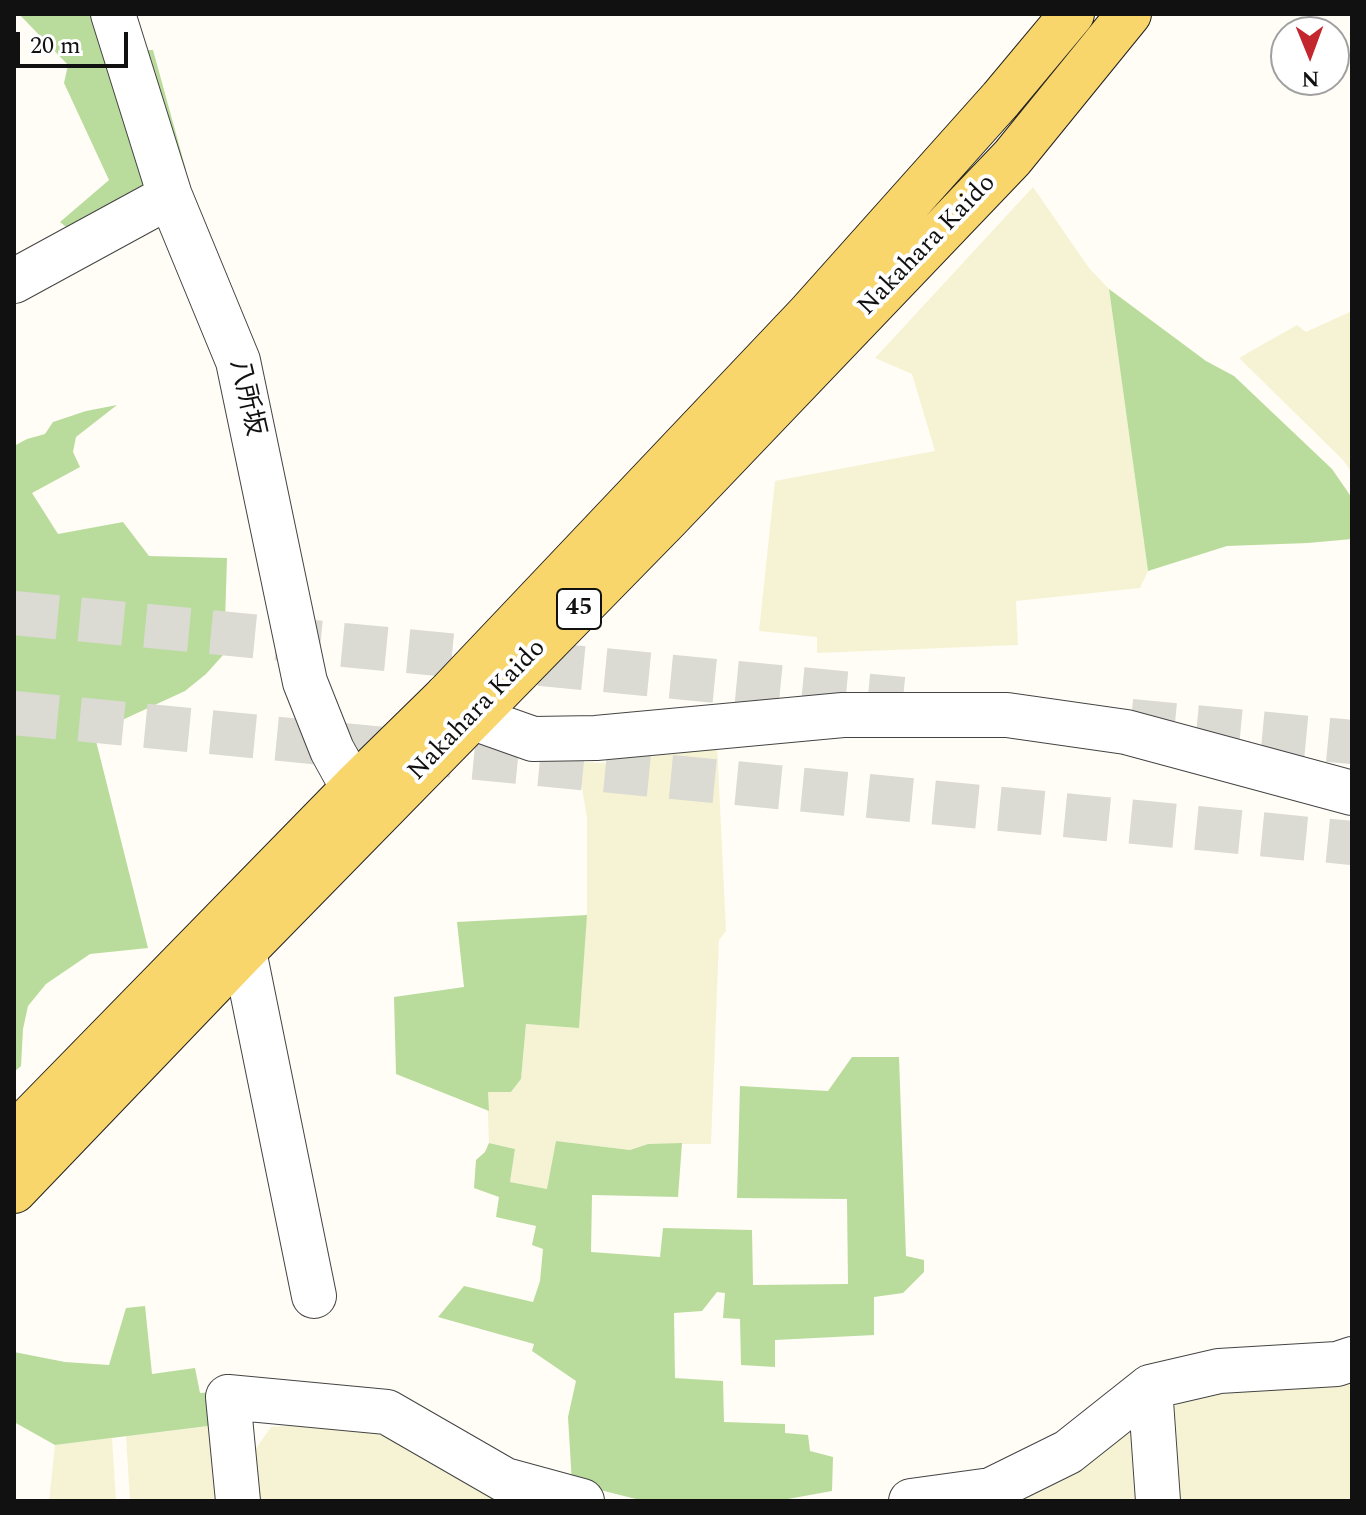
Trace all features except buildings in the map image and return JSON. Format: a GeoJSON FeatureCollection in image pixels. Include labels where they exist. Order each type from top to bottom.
{"type":"FeatureCollection","features":[{"type":"Feature","properties":{"kind":"main road","name":"Nakahara Kaido"},"geometry":{"type":"LineString","coordinates":[[14,1191],[244,951],[1001,99],[1072,14]]}},
{"type":"Feature","properties":{"kind":"main road","name":"Nakahara Kaido"},"geometry":{"type":"LineString","coordinates":[[14,1135],[353,788],[459,707],[667,519],[1012,158],[1129,14]]}},
{"type":"Feature","properties":{"kind":"street","name":"八所坂"},"geometry":{"type":"LineString","coordinates":[[113,14],[170,196],[238,361],[305,682],[332,750],[353,788]]}},
{"type":"Feature","properties":{"kind":"street"},"geometry":{"type":"LineString","coordinates":[[14,281],[170,196]]}},
{"type":"Feature","properties":{"kind":"street"},"geometry":{"type":"LineString","coordinates":[[459,707],[533,739],[596,738],[843,715],[1007,715],[1126,732],[1352,793]]}},
{"type":"Feature","properties":{"kind":"street"},"geometry":{"type":"LineString","coordinates":[[244,951],[314,1296]]}},
{"type":"Feature","properties":{"kind":"street"},"geometry":{"type":"LineString","coordinates":[[911,1501],[991,1490],[1068,1452],[1150,1387],[1219,1371],[1337,1364],[1352,1359]]}},
{"type":"Feature","properties":{"kind":"street"},"geometry":{"type":"LineString","coordinates":[[1150,1387],[1158,1501]]}},
{"type":"Feature","properties":{"kind":"street"},"geometry":{"type":"LineString","coordinates":[[238,1501],[228,1397],[387,1412],[505,1480],[582,1501]]}},
{"type":"Feature","properties":{"kind":"shaded area"},"geometry":{"type":"Polygon","coordinates":[[[1033,187],[1089,268],[1109,289],[1148,571],[1140,588],[1016,601],[1018,645],[817,653],[817,637],[759,631],[775,481],[935,451],[912,374],[875,358],[1033,187]]]}},
{"type":"Feature","properties":{"kind":"shaded area"},"geometry":{"type":"Polygon","coordinates":[[[1352,311],[1352,473],[1343,460],[1239,358],[1297,325],[1306,332],[1352,311]]]}},
{"type":"Feature","properties":{"kind":"shaded area"},"geometry":{"type":"Polygon","coordinates":[[[717,744],[726,931],[719,940],[711,1144],[648,1144],[630,1150],[556,1141],[548,1189],[510,1182],[515,1149],[489,1143],[487,1092],[511,1092],[521,1079],[526,1024],[579,1027],[587,908],[587,818],[582,788],[559,761],[602,763],[717,744]]]}},
{"type":"Feature","properties":{"kind":"shaded area"},"geometry":{"type":"Polygon","coordinates":[[[1352,1371],[1352,1501],[1176,1501],[1169,1412],[1186,1395],[1352,1371]]]}},
{"type":"Feature","properties":{"kind":"shaded area"},"geometry":{"type":"Polygon","coordinates":[[[334,1422],[386,1434],[522,1501],[259,1501],[255,1450],[271,1427],[334,1422]]]}},
{"type":"Feature","properties":{"kind":"shaded area"},"geometry":{"type":"Polygon","coordinates":[[[216,1425],[223,1501],[130,1501],[126,1436],[216,1425]]]}},
{"type":"Feature","properties":{"kind":"shaded area"},"geometry":{"type":"Polygon","coordinates":[[[1123,1426],[1139,1433],[1144,1501],[1000,1501],[1123,1426]]]}},
{"type":"Feature","properties":{"kind":"shaded area"},"geometry":{"type":"Polygon","coordinates":[[[112,1438],[116,1501],[49,1501],[55,1445],[112,1438]]]}},
{"type":"Feature","properties":{"kind":"green space"},"geometry":{"type":"Polygon","coordinates":[[[19,14],[105,14],[118,50],[153,50],[186,170],[152,199],[77,236],[60,222],[109,180],[64,83],[68,65],[19,14]]]}},
{"type":"Feature","properties":{"kind":"green space"},"geometry":{"type":"Polygon","coordinates":[[[1109,289],[1206,361],[1234,376],[1332,469],[1352,498],[1352,539],[1227,546],[1148,571],[1109,289]]]}},
{"type":"Feature","properties":{"kind":"green space"},"geometry":{"type":"Polygon","coordinates":[[[117,405],[76,437],[73,452],[80,467],[32,493],[58,534],[123,522],[149,556],[227,558],[224,654],[185,691],[94,733],[148,948],[90,954],[46,984],[28,1006],[21,1066],[14,1072],[14,446],[45,434],[53,422],[117,405]]]}},
{"type":"Feature","properties":{"kind":"green space"},"geometry":{"type":"Polygon","coordinates":[[[587,915],[579,1028],[526,1024],[521,1079],[511,1092],[488,1092],[489,1111],[396,1074],[394,997],[464,987],[457,922],[587,915]]]}},
{"type":"Feature","properties":{"kind":"green space"},"geometry":{"type":"Polygon","coordinates":[[[852,1057],[899,1057],[906,1256],[924,1260],[924,1272],[903,1293],[874,1297],[874,1335],[775,1340],[775,1367],[741,1365],[740,1319],[723,1318],[725,1293],[717,1292],[702,1311],[674,1313],[675,1378],[723,1381],[724,1422],[785,1424],[785,1433],[808,1435],[810,1451],[833,1457],[832,1491],[777,1501],[644,1501],[572,1483],[568,1417],[576,1381],[532,1351],[534,1344],[438,1317],[464,1286],[533,1302],[540,1281],[543,1249],[532,1245],[536,1226],[496,1217],[499,1197],[474,1188],[476,1160],[489,1143],[515,1149],[510,1182],[547,1189],[556,1141],[630,1150],[648,1144],[682,1143],[678,1197],[592,1195],[591,1252],[660,1257],[663,1228],[752,1230],[753,1285],[848,1284],[847,1199],[737,1198],[740,1086],[828,1091],[852,1057]]]}},
{"type":"Feature","properties":{"kind":"green space"},"geometry":{"type":"Polygon","coordinates":[[[145,1306],[152,1374],[195,1368],[200,1393],[215,1392],[216,1425],[55,1445],[14,1422],[14,1352],[65,1362],[109,1365],[126,1308],[145,1306]]]}},
{"type":"Feature","properties":{"kind":"tunnel"},"geometry":{"type":"LineString","coordinates":[[14,613],[903,699]]}},
{"type":"Feature","properties":{"kind":"tunnel"},"geometry":{"type":"LineString","coordinates":[[14,713],[1352,843]]}},
{"type":"Feature","properties":{"kind":"tunnel"},"geometry":{"type":"LineString","coordinates":[[1131,721],[1352,742]]}}]}
